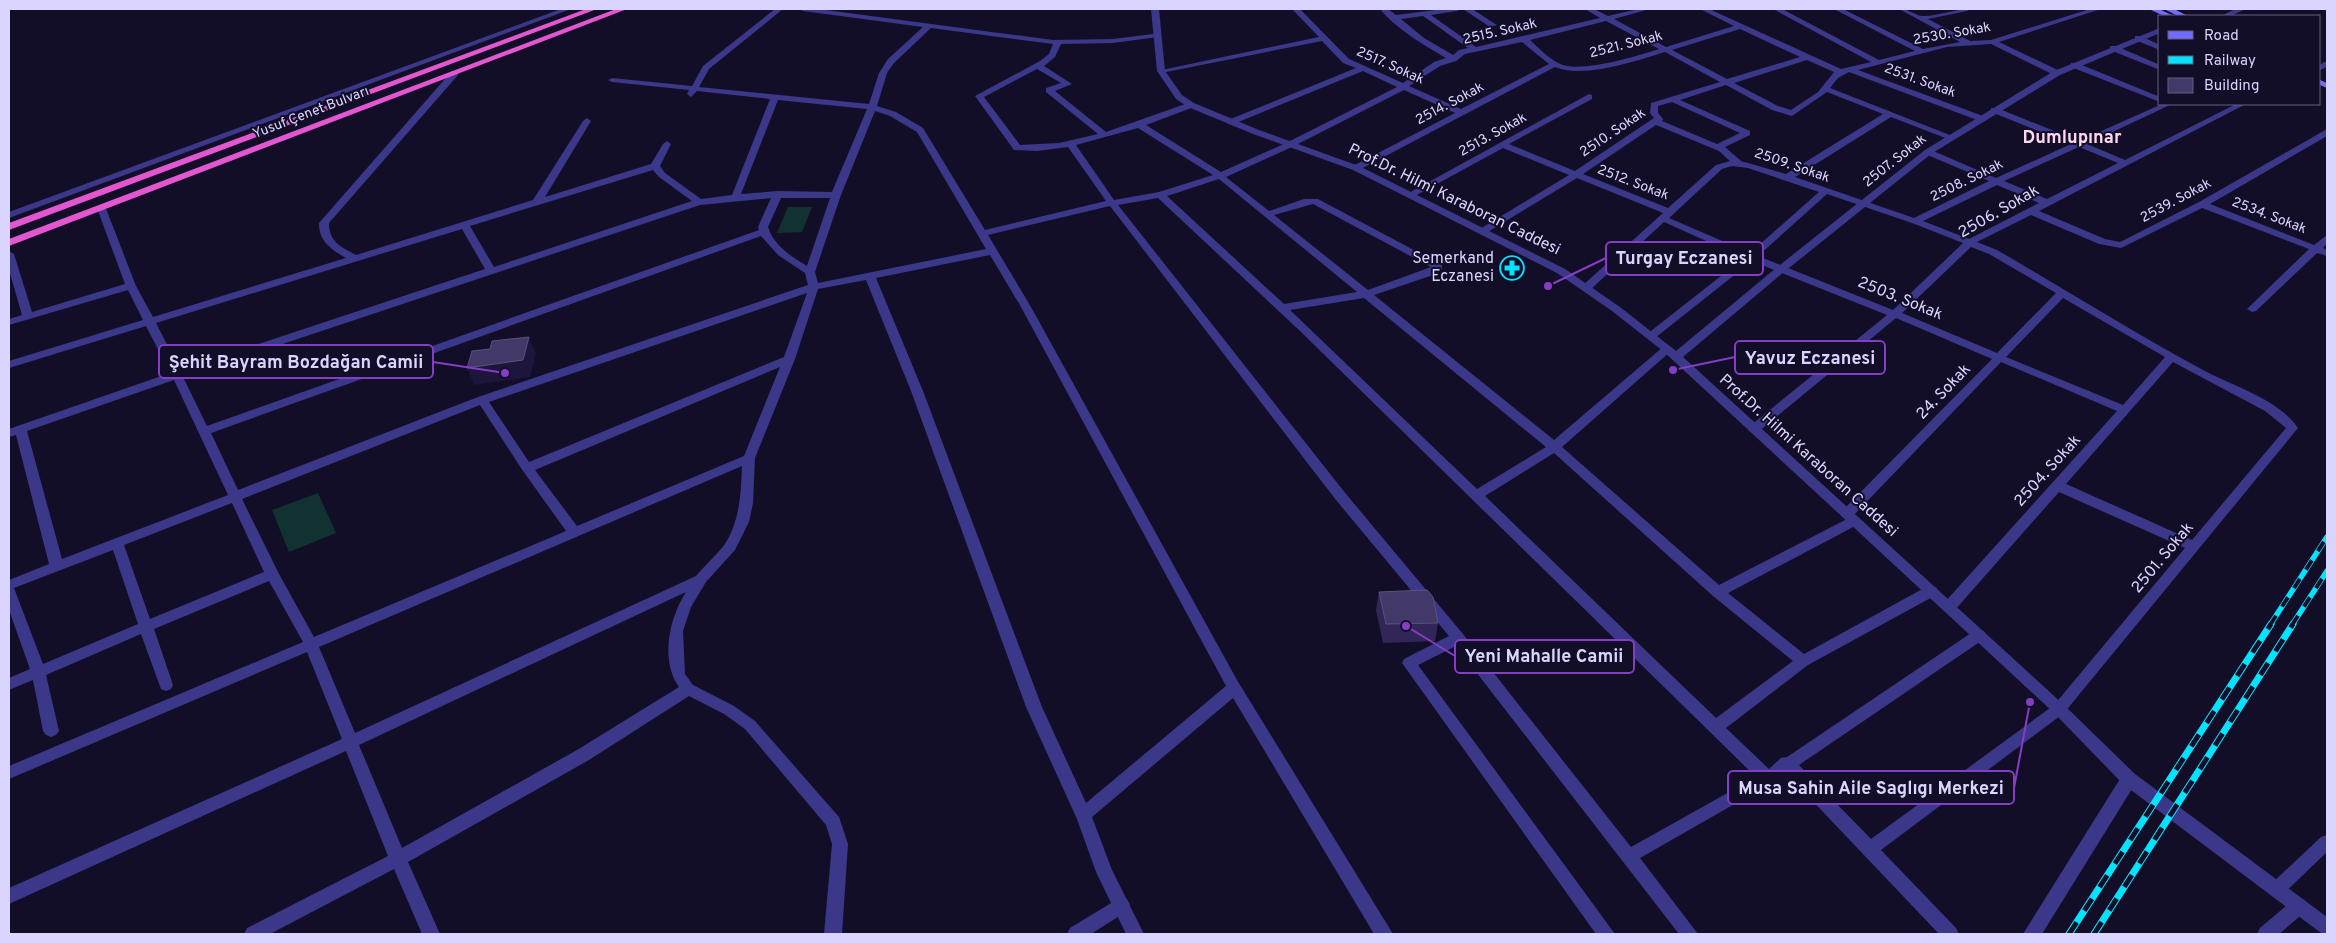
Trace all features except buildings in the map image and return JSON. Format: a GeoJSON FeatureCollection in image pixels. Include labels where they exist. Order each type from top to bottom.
{"type":"FeatureCollection","features":[{"type":"Feature","properties":{"kind":"highway","name":"Yusuf Çenet Bulvarı"},"geometry":{"type":"LineString","coordinates":[[9,227],[593,9]]}},
{"type":"Feature","properties":{"kind":"highway","name":"Yusuf Çenet Bulvarı"},"geometry":{"type":"LineString","coordinates":[[9,243],[623,9]]}},
{"type":"Feature","properties":{"kind":"main road"},"geometry":{"type":"LineString","coordinates":[[2153,9],[2168,15]]}},
{"type":"Feature","properties":{"kind":"main road"},"geometry":{"type":"LineString","coordinates":[[2168,9],[2182,15]]}},
{"type":"Feature","properties":{"kind":"street"},"geometry":{"type":"LineString","coordinates":[[9,215],[567,9]]}},
{"type":"Feature","properties":{"kind":"street"},"geometry":{"type":"LineString","coordinates":[[692,92],[706,68],[779,9]]}},
{"type":"Feature","properties":{"kind":"street"},"geometry":{"type":"LineString","coordinates":[[803,9],[1058,42],[1113,41],[1158,35]]}},
{"type":"Feature","properties":{"kind":"street"},"geometry":{"type":"LineString","coordinates":[[850,16],[860,9]]}},
{"type":"Feature","properties":{"kind":"street"},"geometry":{"type":"LineString","coordinates":[[1155,9],[1160,71],[1326,38]]}},
{"type":"Feature","properties":{"kind":"street","name":"2517. Sokak"},"geometry":{"type":"LineString","coordinates":[[1296,9],[1326,38],[1346,61],[1462,113]]}},
{"type":"Feature","properties":{"kind":"street"},"geometry":{"type":"LineString","coordinates":[[1384,9],[1430,46],[1453,59]]}},
{"type":"Feature","properties":{"kind":"street"},"geometry":{"type":"LineString","coordinates":[[1393,18],[1457,9]]}},
{"type":"Feature","properties":{"kind":"street"},"geometry":{"type":"LineString","coordinates":[[1467,9],[1493,24]]}},
{"type":"Feature","properties":{"kind":"street"},"geometry":{"type":"LineString","coordinates":[[1589,9],[1786,112],[1797,112],[1826,89],[1834,76],[1840,72]]}},
{"type":"Feature","properties":{"kind":"street","name":"2515. Sokak"},"geometry":{"type":"LineString","coordinates":[[984,233],[1112,203],[1160,195],[1220,176],[1289,145],[1402,87],[1437,64],[1453,59],[1462,52],[1646,9]]}},
{"type":"Feature","properties":{"kind":"street"},"geometry":{"type":"LineString","coordinates":[[1705,9],[1840,72]]}},
{"type":"Feature","properties":{"kind":"street"},"geometry":{"type":"LineString","coordinates":[[1777,9],[1878,62]]}},
{"type":"Feature","properties":{"kind":"street"},"geometry":{"type":"LineString","coordinates":[[1838,9],[1921,51]]}},
{"type":"Feature","properties":{"kind":"street"},"geometry":{"type":"LineString","coordinates":[[1903,9],[1968,43]]}},
{"type":"Feature","properties":{"kind":"street"},"geometry":{"type":"LineString","coordinates":[[1922,18],[1966,9]]}},
{"type":"Feature","properties":{"kind":"street","name":"2530. Sokak"},"geometry":{"type":"LineString","coordinates":[[1840,72],[1921,51],[1968,43],[1992,42],[2097,9]]}},
{"type":"Feature","properties":{"kind":"street"},"geometry":{"type":"LineString","coordinates":[[2227,15],[2241,9]]}},
{"type":"Feature","properties":{"kind":"street"},"geometry":{"type":"LineString","coordinates":[[1424,14],[1474,49]]}},
{"type":"Feature","properties":{"kind":"street"},"geometry":{"type":"LineString","coordinates":[[833,934],[840,844],[833,822],[750,725],[730,710],[688,689],[678,676],[676,631],[684,606],[701,579],[730,547],[742,522],[747,503],[749,458],[789,359],[814,287],[810,272],[836,195],[872,107],[883,73],[891,61],[929,26]]}},
{"type":"Feature","properties":{"kind":"street","name":"2521. Sokak"},"geometry":{"type":"LineString","coordinates":[[1524,39],[1556,64],[1566,68],[1579,69],[1664,49],[1741,26]]}},
{"type":"Feature","properties":{"kind":"street","name":"2507. Sokak"},"geometry":{"type":"LineString","coordinates":[[1476,496],[1554,447],[1928,152],[1980,118],[2057,73],[2158,31]]}},
{"type":"Feature","properties":{"kind":"street"},"geometry":{"type":"LineString","coordinates":[[2138,38],[2158,47]]}},
{"type":"Feature","properties":{"kind":"street"},"geometry":{"type":"LineString","coordinates":[[1058,42],[1052,55],[1038,66],[979,96],[1018,148],[1071,144],[1140,125],[1191,105]]}},
{"type":"Feature","properties":{"kind":"street"},"geometry":{"type":"LineString","coordinates":[[1992,42],[2057,73]]}},
{"type":"Feature","properties":{"kind":"street"},"geometry":{"type":"LineString","coordinates":[[2113,48],[2158,67]]}},
{"type":"Feature","properties":{"kind":"street","name":"2510. Sokak"},"geometry":{"type":"LineString","coordinates":[[1483,231],[1576,175],[1655,121],[1659,118],[1654,114],[1654,105],[1807,57]]}},
{"type":"Feature","properties":{"kind":"street","name":"2514. Sokak"},"geometry":{"type":"LineString","coordinates":[[1356,168],[1556,64]]}},
{"type":"Feature","properties":{"kind":"street"},"geometry":{"type":"LineString","coordinates":[[2074,65],[2158,99]]}},
{"type":"Feature","properties":{"kind":"street"},"geometry":{"type":"LineString","coordinates":[[1038,66],[1068,84],[1049,90],[1103,134]]}},
{"type":"Feature","properties":{"kind":"street"},"geometry":{"type":"LineString","coordinates":[[1231,122],[1364,68]]}},
{"type":"Feature","properties":{"kind":"street","name":"2531. Sokak"},"geometry":{"type":"LineString","coordinates":[[1850,70],[1980,118]]}},
{"type":"Feature","properties":{"kind":"street","name":"Prof.Dr. Hilmi Karaboran Caddesi"},"geometry":{"type":"LineString","coordinates":[[1160,71],[1179,97],[1191,105],[1289,145],[1356,168],[1483,231],[1561,271],[1652,336],[2059,708],[2130,779],[2327,928]]}},
{"type":"Feature","properties":{"kind":"street"},"geometry":{"type":"LineString","coordinates":[[354,258],[326,240],[323,235],[324,223],[455,72]]}},
{"type":"Feature","properties":{"kind":"street"},"geometry":{"type":"LineString","coordinates":[[612,80],[692,92],[775,96],[872,107],[899,116],[920,130],[984,233],[992,251],[1031,316],[1234,688],[1384,934]]}},
{"type":"Feature","properties":{"kind":"street"},"geometry":{"type":"LineString","coordinates":[[1826,89],[1951,137]]}},
{"type":"Feature","properties":{"kind":"street"},"geometry":{"type":"LineString","coordinates":[[736,196],[775,96]]}},
{"type":"Feature","properties":{"kind":"street","name":"2513. Sokak"},"geometry":{"type":"LineString","coordinates":[[1410,195],[1589,97]]}},
{"type":"Feature","properties":{"kind":"street"},"geometry":{"type":"LineString","coordinates":[[1672,98],[1747,132],[1717,147]]}},
{"type":"Feature","properties":{"kind":"street","name":"2508. Sokak"},"geometry":{"type":"LineString","coordinates":[[1914,221],[1997,181],[2166,105]]}},
{"type":"Feature","properties":{"kind":"street","name":"2506. Sokak"},"geometry":{"type":"LineString","coordinates":[[1754,429],[1895,314],[1970,242],[2045,202],[2240,105]]}},
{"type":"Feature","properties":{"kind":"street"},"geometry":{"type":"LineString","coordinates":[[1994,110],[2126,163]]}},
{"type":"Feature","properties":{"kind":"street"},"geometry":{"type":"LineString","coordinates":[[1787,178],[1889,114]]}},
{"type":"Feature","properties":{"kind":"street"},"geometry":{"type":"LineString","coordinates":[[537,202],[587,121]]}},
{"type":"Feature","properties":{"kind":"street"},"geometry":{"type":"LineString","coordinates":[[1655,121],[1717,147],[1738,163]]}},
{"type":"Feature","properties":{"kind":"street"},"geometry":{"type":"LineString","coordinates":[[1140,125],[1220,176],[1268,214],[1554,447],[1718,592],[1803,661]]}},
{"type":"Feature","properties":{"kind":"street","name":"2539. Sokak"},"geometry":{"type":"LineString","coordinates":[[2031,211],[2103,242],[2121,245],[2202,204],[2327,132]]}},
{"type":"Feature","properties":{"kind":"street"},"geometry":{"type":"LineString","coordinates":[[9,365],[655,166],[667,144]]}},
{"type":"Feature","properties":{"kind":"street"},"geometry":{"type":"LineString","coordinates":[[1071,144],[1112,203],[1341,497],[1458,638],[1689,934]]}},
{"type":"Feature","properties":{"kind":"street","name":"2512. Sokak"},"geometry":{"type":"LineString","coordinates":[[1503,145],[1667,215]]}},
{"type":"Feature","properties":{"kind":"street"},"geometry":{"type":"LineString","coordinates":[[1928,152],[2045,202]]}},
{"type":"Feature","properties":{"kind":"street","name":"2509. Sokak"},"geometry":{"type":"LineString","coordinates":[[1586,288],[1719,167],[1731,163],[1738,163],[1787,178],[1970,242]]}},
{"type":"Feature","properties":{"kind":"street"},"geometry":{"type":"LineString","coordinates":[[655,166],[662,175],[698,202]]}},
{"type":"Feature","properties":{"kind":"street"},"geometry":{"type":"LineString","coordinates":[[1652,336],[1751,257],[1826,191]]}},
{"type":"Feature","properties":{"kind":"street"},"geometry":{"type":"LineString","coordinates":[[57,566],[15,431],[177,375],[698,202],[736,196],[778,194],[836,195]]}},
{"type":"Feature","properties":{"kind":"street"},"geometry":{"type":"LineString","coordinates":[[778,194],[763,228],[764,232],[774,247],[810,272]]}},
{"type":"Feature","properties":{"kind":"street"},"geometry":{"type":"LineString","coordinates":[[1160,195],[1281,308],[1768,778]]}},
{"type":"Feature","properties":{"kind":"street"},"geometry":{"type":"LineString","coordinates":[[1268,214],[1304,202],[1315,201],[1438,267],[1429,273],[1366,294],[1281,308]]}},
{"type":"Feature","properties":{"kind":"street","name":"2534. Sokak"},"geometry":{"type":"LineString","coordinates":[[2202,204],[2327,253]]}},
{"type":"Feature","properties":{"kind":"street"},"geometry":{"type":"LineString","coordinates":[[102,208],[130,286],[237,496],[272,574],[311,644],[398,859],[431,934]]}},
{"type":"Feature","properties":{"kind":"street","name":"2503. Sokak"},"geometry":{"type":"LineString","coordinates":[[1667,215],[1780,270],[1895,314],[2124,410]]}},
{"type":"Feature","properties":{"kind":"street"},"geometry":{"type":"LineString","coordinates":[[464,224],[491,270]]}},
{"type":"Feature","properties":{"kind":"street"},"geometry":{"type":"LineString","coordinates":[[205,432],[764,232]]}},
{"type":"Feature","properties":{"kind":"street"},"geometry":{"type":"LineString","coordinates":[[2252,309],[2327,238]]}},
{"type":"Feature","properties":{"kind":"street"},"geometry":{"type":"LineString","coordinates":[[1970,242],[2028,271],[2172,357]]}},
{"type":"Feature","properties":{"kind":"street"},"geometry":{"type":"LineString","coordinates":[[9,586],[482,400],[814,287],[992,251]]}},
{"type":"Feature","properties":{"kind":"street"},"geometry":{"type":"LineString","coordinates":[[9,254],[28,316]]}},
{"type":"Feature","properties":{"kind":"street"},"geometry":{"type":"LineString","coordinates":[[870,276],[917,391],[1034,707],[1083,815],[1104,872],[1135,934]]}},
{"type":"Feature","properties":{"kind":"street"},"geometry":{"type":"LineString","coordinates":[[9,322],[130,286]]}},
{"type":"Feature","properties":{"kind":"street","name":"24. Sokak"},"geometry":{"type":"LineString","coordinates":[[1718,592],[1851,517],[2063,292]]}},
{"type":"Feature","properties":{"kind":"street","name":"2504. Sokak"},"geometry":{"type":"LineString","coordinates":[[1949,607],[2172,357]]}},
{"type":"Feature","properties":{"kind":"street","name":"2501. Sokak"},"geometry":{"type":"LineString","coordinates":[[1869,850],[2059,708],[2195,547],[2292,428],[2286,420],[2269,408],[2172,357]]}},
{"type":"Feature","properties":{"kind":"street"},"geometry":{"type":"LineString","coordinates":[[527,468],[789,359]]}},
{"type":"Feature","properties":{"kind":"street"},"geometry":{"type":"LineString","coordinates":[[482,400],[527,468],[574,532]]}},
{"type":"Feature","properties":{"kind":"street"},"geometry":{"type":"LineString","coordinates":[[9,773],[749,458]]}},
{"type":"Feature","properties":{"kind":"street"},"geometry":{"type":"LineString","coordinates":[[2058,486],[2195,547]]}},
{"type":"Feature","properties":{"kind":"street"},"geometry":{"type":"LineString","coordinates":[[117,543],[144,627],[166,684]]}},
{"type":"Feature","properties":{"kind":"street"},"geometry":{"type":"LineString","coordinates":[[9,684],[272,574]]}},
{"type":"Feature","properties":{"kind":"street"},"geometry":{"type":"LineString","coordinates":[[9,896],[350,742],[701,579]]}},
{"type":"Feature","properties":{"kind":"street"},"geometry":{"type":"LineString","coordinates":[[1715,728],[1803,661],[1931,590]]}},
{"type":"Feature","properties":{"kind":"street"},"geometry":{"type":"LineString","coordinates":[[9,592],[38,671],[51,731]]}},
{"type":"Feature","properties":{"kind":"street"},"geometry":{"type":"LineString","coordinates":[[1628,856],[1768,778],[1787,763],[1979,635]]}},
{"type":"Feature","properties":{"kind":"street"},"geometry":{"type":"LineString","coordinates":[[1458,638],[1409,663],[1606,934]]}},
{"type":"Feature","properties":{"kind":"street"},"geometry":{"type":"LineString","coordinates":[[1083,815],[1234,688]]}},
{"type":"Feature","properties":{"kind":"street"},"geometry":{"type":"LineString","coordinates":[[253,934],[398,859],[583,755],[688,689]]}},
{"type":"Feature","properties":{"kind":"street"},"geometry":{"type":"LineString","coordinates":[[1787,763],[1950,934]]}},
{"type":"Feature","properties":{"kind":"street"},"geometry":{"type":"LineString","coordinates":[[2032,934],[2130,779]]}},
{"type":"Feature","properties":{"kind":"street"},"geometry":{"type":"LineString","coordinates":[[2277,889],[2327,842]]}},
{"type":"Feature","properties":{"kind":"street"},"geometry":{"type":"LineString","coordinates":[[1076,934],[1120,906]]}},
{"type":"Feature","properties":{"kind":"street"},"geometry":{"type":"LineString","coordinates":[[2266,934],[2299,906]]}},
{"type":"Feature","properties":{"kind":"green space"},"geometry":{"type":"Polygon","coordinates":[[[788,207],[812,207],[802,232],[777,233],[788,207]]]}},
{"type":"Feature","properties":{"kind":"green space"},"geometry":{"type":"Polygon","coordinates":[[[318,493],[336,533],[289,552],[272,510],[318,493]]]}},
{"type":"Feature","properties":{"kind":"railway"},"geometry":{"type":"LineString","coordinates":[[2270,625],[2327,537]]}},
{"type":"Feature","properties":{"kind":"railway"},"geometry":{"type":"LineString","coordinates":[[2292,625],[2327,571]]}},
{"type":"Feature","properties":{"kind":"railway"},"geometry":{"type":"LineString","coordinates":[[2069,934],[2271,624]]}},
{"type":"Feature","properties":{"kind":"railway"},"geometry":{"type":"LineString","coordinates":[[2094,934],[2293,624]]}},
{"type":"Feature","properties":{"kind":"place","name":"Semerkand Eczanesi"},"geometry":{"type":"Point","coordinates":[1512,268]}},
{"type":"Feature","properties":{"kind":"place","name":"Turgay Eczanesi"},"geometry":{"type":"Point","coordinates":[1548,286]}},
{"type":"Feature","properties":{"kind":"place","name":"Yavuz Eczanesi"},"geometry":{"type":"Point","coordinates":[1673,370]}},
{"type":"Feature","properties":{"kind":"place","name":"Şehit Bayram Bozdağan Camii"},"geometry":{"type":"Point","coordinates":[505,373]}},
{"type":"Feature","properties":{"kind":"place","name":"Yeni Mahalle Camii"},"geometry":{"type":"Point","coordinates":[1406,626]}},
{"type":"Feature","properties":{"kind":"place","name":"Musa Sahin Aile Saglıgı Merkezi"},"geometry":{"type":"Point","coordinates":[2030,702]}},
{"type":"Feature","properties":{"kind":"district","name":"Dumlupınar"},"geometry":{"type":"Point","coordinates":[2072,138]}}]}
